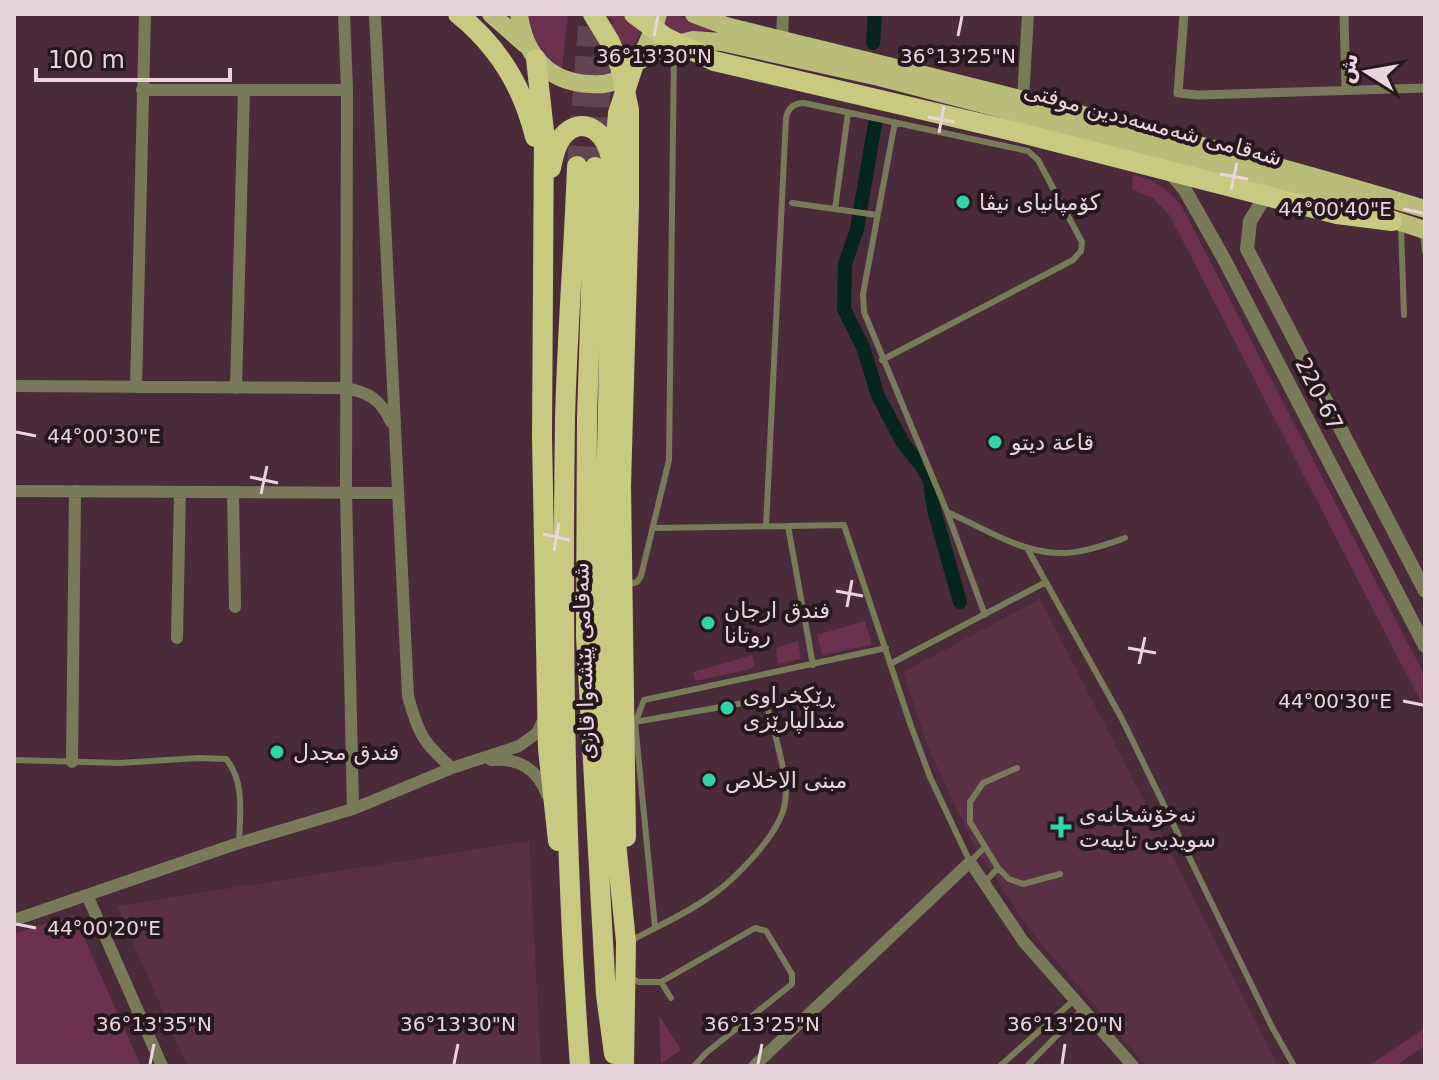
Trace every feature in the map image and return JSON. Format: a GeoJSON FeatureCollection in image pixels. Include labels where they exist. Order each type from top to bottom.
{"type":"FeatureCollection","features":[{"type":"Feature","properties":{"kind":"highway"},"geometry":{"type":"LineString","coordinates":[[458,14],[474,26],[499,55],[526,105],[538,155],[544,242]]}},
{"type":"Feature","properties":{"kind":"highway"},"geometry":{"type":"LineString","coordinates":[[593,14],[620,66],[627,90],[630,130],[621,486],[622,585],[630,729],[624,901]]}},
{"type":"Feature","properties":{"kind":"highway"},"geometry":{"type":"LineString","coordinates":[[634,14],[665,37],[714,61],[1166,168],[1337,214],[1397,222]]}},
{"type":"Feature","properties":{"kind":"highway","name":"شەقامی پێشەوا قازی"},"geometry":{"type":"LineString","coordinates":[[531,52],[544,131],[542,437],[547,706],[554,816],[571,940]]}},
{"type":"Feature","properties":{"kind":"highway","name":"شەقامی پێشەوا قازی"},"geometry":{"type":"LineString","coordinates":[[580,1066],[571,940],[565,636],[565,417],[595,168],[634,64]]}},
{"type":"Feature","properties":{"kind":"highway"},"geometry":{"type":"LineString","coordinates":[[545,208],[556,146],[568,132],[585,127],[601,134],[607,141],[595,168]]}},
{"type":"Feature","properties":{"kind":"highway","name":"شەقامی پێشەوا قازی"},"geometry":{"type":"LineString","coordinates":[[595,168],[604,594],[613,811],[626,942],[624,1066]]}},
{"type":"Feature","properties":{"kind":"highway","name":"شەقامی پێشەوا قازی"},"geometry":{"type":"LineString","coordinates":[[595,168],[587,418],[586,636],[606,995],[616,1066]]}},
{"type":"Feature","properties":{"kind":"main road"},"geometry":{"type":"LineString","coordinates":[[491,14],[555,77],[576,84],[610,83],[626,75],[634,64]]}},
{"type":"Feature","properties":{"kind":"main road","name":"شەقامی پێشەوا قازی"},"geometry":{"type":"LineString","coordinates":[[519,14],[531,52]]}},
{"type":"Feature","properties":{"kind":"main road","name":"شەقامی پێشەوا قازی"},"geometry":{"type":"LineString","coordinates":[[634,64],[651,36],[658,14]]}},
{"type":"Feature","properties":{"kind":"main road","name":"شەقامی شەمسەددین موفتی"},"geometry":{"type":"LineString","coordinates":[[694,14],[707,20],[1023,98],[1256,160],[1425,209]]}},
{"type":"Feature","properties":{"kind":"main road","name":"شەقامی شەمسەددین موفتی"},"geometry":{"type":"LineString","coordinates":[[634,64],[647,55],[693,40],[722,42],[879,77],[1271,180],[1424,230]]}},
{"type":"Feature","properties":{"kind":"street"},"geometry":{"type":"LineString","coordinates":[[136,387],[145,14]]}},
{"type":"Feature","properties":{"kind":"street"},"geometry":{"type":"LineString","coordinates":[[344,14],[347,90],[346,492],[353,809]]}},
{"type":"Feature","properties":{"kind":"street"},"geometry":{"type":"LineString","coordinates":[[782,39],[783,14]]}},
{"type":"Feature","properties":{"kind":"street"},"geometry":{"type":"LineString","coordinates":[[1023,98],[1028,14]]}},
{"type":"Feature","properties":{"kind":"street"},"geometry":{"type":"LineString","coordinates":[[1184,14],[1178,93],[1198,95],[1425,88]]}},
{"type":"Feature","properties":{"kind":"street"},"geometry":{"type":"LineString","coordinates":[[1344,14],[1346,90]]}},
{"type":"Feature","properties":{"kind":"street"},"geometry":{"type":"LineString","coordinates":[[375,15],[408,696],[416,725],[428,747],[452,768]]}},
{"type":"Feature","properties":{"kind":"street"},"geometry":{"type":"LineString","coordinates":[[142,90],[347,90]]}},
{"type":"Feature","properties":{"kind":"street"},"geometry":{"type":"LineString","coordinates":[[236,388],[244,90]]}},
{"type":"Feature","properties":{"kind":"street","name":"220-67"},"geometry":{"type":"LineString","coordinates":[[1166,168],[1185,190],[1224,259],[1425,646]]}},
{"type":"Feature","properties":{"kind":"street"},"geometry":{"type":"LineString","coordinates":[[1224,259],[1233,247],[1247,249],[1250,221],[1265,197]]}},
{"type":"Feature","properties":{"kind":"street","name":"220-67"},"geometry":{"type":"LineString","coordinates":[[1247,249],[1425,591]]}},
{"type":"Feature","properties":{"kind":"street"},"geometry":{"type":"LineString","coordinates":[[14,386],[345,388],[364,391],[376,399],[386,410],[395,431]]}},
{"type":"Feature","properties":{"kind":"street"},"geometry":{"type":"LineString","coordinates":[[14,491],[398,493]]}},
{"type":"Feature","properties":{"kind":"street"},"geometry":{"type":"LineString","coordinates":[[72,762],[75,491]]}},
{"type":"Feature","properties":{"kind":"street"},"geometry":{"type":"LineString","coordinates":[[177,638],[180,492]]}},
{"type":"Feature","properties":{"kind":"street"},"geometry":{"type":"LineString","coordinates":[[233,492],[235,607]]}},
{"type":"Feature","properties":{"kind":"street"},"geometry":{"type":"LineString","coordinates":[[14,920],[239,843],[353,809],[452,768],[519,746],[531,739],[542,725],[547,706]]}},
{"type":"Feature","properties":{"kind":"street"},"geometry":{"type":"LineString","coordinates":[[452,768],[493,760],[521,763],[537,774],[554,816]]}},
{"type":"Feature","properties":{"kind":"street"},"geometry":{"type":"LineString","coordinates":[[754,1066],[970,862],[1023,941],[1133,1066]]}},
{"type":"Feature","properties":{"kind":"street"},"geometry":{"type":"LineString","coordinates":[[87,895],[162,1066]]}},
{"type":"Feature","properties":{"kind":"lane"},"geometry":{"type":"LineString","coordinates":[[622,585],[640,579],[669,460],[674,45]]}},
{"type":"Feature","properties":{"kind":"lane"},"geometry":{"type":"LineString","coordinates":[[766,526],[787,114],[792,107],[804,103],[1025,150],[1032,154],[1080,238],[1082,247],[1073,260],[882,360]]}},
{"type":"Feature","properties":{"kind":"lane"},"geometry":{"type":"LineString","coordinates":[[835,209],[848,113]]}},
{"type":"Feature","properties":{"kind":"lane"},"geometry":{"type":"LineString","coordinates":[[895,122],[863,303],[866,321],[947,512],[985,615]]}},
{"type":"Feature","properties":{"kind":"lane"},"geometry":{"type":"LineString","coordinates":[[792,203],[877,215]]}},
{"type":"Feature","properties":{"kind":"lane"},"geometry":{"type":"LineString","coordinates":[[1397,222],[1404,315]]}},
{"type":"Feature","properties":{"kind":"lane"},"geometry":{"type":"LineString","coordinates":[[1424,230],[1425,252]]}},
{"type":"Feature","properties":{"kind":"lane"},"geometry":{"type":"LineString","coordinates":[[947,512],[1027,548],[1059,554],[1125,538]]}},
{"type":"Feature","properties":{"kind":"lane"},"geometry":{"type":"LineString","coordinates":[[654,528],[844,525],[930,777],[970,862],[984,848]]}},
{"type":"Feature","properties":{"kind":"lane"},"geometry":{"type":"LineString","coordinates":[[788,526],[813,665]]}},
{"type":"Feature","properties":{"kind":"lane"},"geometry":{"type":"LineString","coordinates":[[1027,548],[1122,719],[1294,1066]]}},
{"type":"Feature","properties":{"kind":"lane"},"geometry":{"type":"LineString","coordinates":[[892,663],[1046,582]]}},
{"type":"Feature","properties":{"kind":"lane"},"geometry":{"type":"LineString","coordinates":[[655,927],[630,729],[644,700],[886,648]]}},
{"type":"Feature","properties":{"kind":"lane"},"geometry":{"type":"LineString","coordinates":[[626,942],[716,893],[766,841],[783,813],[785,779],[768,709],[755,701],[630,729]]}},
{"type":"Feature","properties":{"kind":"lane"},"geometry":{"type":"LineString","coordinates":[[14,760],[120,763],[226,759],[236,771],[239,843]]}},
{"type":"Feature","properties":{"kind":"lane"},"geometry":{"type":"LineString","coordinates":[[1017,768],[983,783],[970,802],[970,822],[984,848],[1009,879],[1023,884],[1060,874]]}},
{"type":"Feature","properties":{"kind":"lane"},"geometry":{"type":"LineString","coordinates":[[984,883],[998,868]]}},
{"type":"Feature","properties":{"kind":"lane"},"geometry":{"type":"LineString","coordinates":[[626,971],[639,982],[661,982],[755,928],[766,931],[792,974],[792,984],[694,1066]]}},
{"type":"Feature","properties":{"kind":"lane"},"geometry":{"type":"LineString","coordinates":[[661,982],[671,998]]}},
{"type":"Feature","properties":{"kind":"lane"},"geometry":{"type":"LineString","coordinates":[[1000,1066],[1078,1004]]}},
{"type":"Feature","properties":{"kind":"lane"},"geometry":{"type":"LineString","coordinates":[[1027,1066],[1078,1004]]}},
{"type":"Feature","properties":{"kind":"lane"},"geometry":{"type":"LineString","coordinates":[[699,1045],[706,1053]]}},
{"type":"Feature","properties":{"kind":"shaded area"},"geometry":{"type":"Polygon","coordinates":[[[528,14],[568,14],[562,70],[548,60],[538,46],[528,14]]]}},
{"type":"Feature","properties":{"kind":"shaded area"},"geometry":{"type":"Polygon","coordinates":[[[613,14],[647,14],[633,47],[607,71],[613,14]]]}},
{"type":"Feature","properties":{"kind":"shaded area"},"geometry":{"type":"Polygon","coordinates":[[[666,14],[716,31],[686,35],[658,45],[666,14]]]}},
{"type":"Feature","properties":{"kind":"shaded area"},"geometry":{"type":"Polygon","coordinates":[[[1133,175],[1161,186],[1182,207],[1425,676],[1425,710],[1170,216],[1153,198],[1132,189],[1133,175]]]}},
{"type":"Feature","properties":{"kind":"shaded area","name":"نەخۆشخانەی سویدیی تایبەت"},"geometry":{"type":"Polygon","coordinates":[[[1040,599],[1278,1066],[1146,1066],[1029,929],[972,842],[928,747],[903,672],[1040,599]]]}},
{"type":"Feature","properties":{"kind":"shaded area"},"geometry":{"type":"Polygon","coordinates":[[[865,621],[872,645],[822,655],[817,635],[865,621]]]}},
{"type":"Feature","properties":{"kind":"shaded area"},"geometry":{"type":"Polygon","coordinates":[[[798,641],[801,659],[778,664],[776,648],[798,641]]]}},
{"type":"Feature","properties":{"kind":"shaded area"},"geometry":{"type":"Polygon","coordinates":[[[752,655],[755,665],[751,669],[695,681],[693,672],[752,655]]]}},
{"type":"Feature","properties":{"kind":"shaded area"},"geometry":{"type":"Polygon","coordinates":[[[529,841],[541,1066],[187,1066],[117,906],[529,841]]]}},
{"type":"Feature","properties":{"kind":"shaded area"},"geometry":{"type":"Polygon","coordinates":[[[74,915],[141,1066],[14,1066],[14,934],[74,915]]]}},
{"type":"Feature","properties":{"kind":"shaded area"},"geometry":{"type":"Polygon","coordinates":[[[659,1015],[681,1050],[661,1064],[659,1015]]]}},
{"type":"Feature","properties":{"kind":"shaded area"},"geometry":{"type":"Polygon","coordinates":[[[1425,1028],[1425,1046],[1395,1066],[1368,1066],[1425,1028]]]}},
{"type":"Feature","properties":{"kind":"waterway"},"geometry":{"type":"LineString","coordinates":[[873,43],[875,14]]}},
{"type":"Feature","properties":{"kind":"waterway"},"geometry":{"type":"LineString","coordinates":[[875,124],[857,229],[845,264],[844,309],[863,347],[878,396],[903,443],[930,481],[934,510],[960,602]]}},
{"type":"Feature","properties":{"kind":"tunnel"},"geometry":{"type":"LineString","coordinates":[[577,166],[589,14]]}},
{"type":"Feature","properties":{"kind":"tunnel"},"geometry":{"type":"LineString","coordinates":[[595,167],[606,14]]}},
{"type":"Feature","properties":{"kind":"place","name":"کۆمپانیای نیڤا"},"geometry":{"type":"Point","coordinates":[963,202]}},
{"type":"Feature","properties":{"kind":"place","name":"قاعة ديتو"},"geometry":{"type":"Point","coordinates":[995,442]}},
{"type":"Feature","properties":{"kind":"place","name":"فندق ارجان روتانا"},"geometry":{"type":"Point","coordinates":[708,623]}},
{"type":"Feature","properties":{"kind":"place","name":"ڕێکخراوی منداڵپارێزی"},"geometry":{"type":"Point","coordinates":[727,708]}},
{"type":"Feature","properties":{"kind":"place","name":"فندق مجدل"},"geometry":{"type":"Point","coordinates":[277,752]}},
{"type":"Feature","properties":{"kind":"place","name":"مبنى الاخلاص"},"geometry":{"type":"Point","coordinates":[709,780]}},
{"type":"Feature","properties":{"kind":"place","name":"نەخۆشخانەی سویدیی تایبەت"},"geometry":{"type":"Point","coordinates":[1061,827]}}]}
